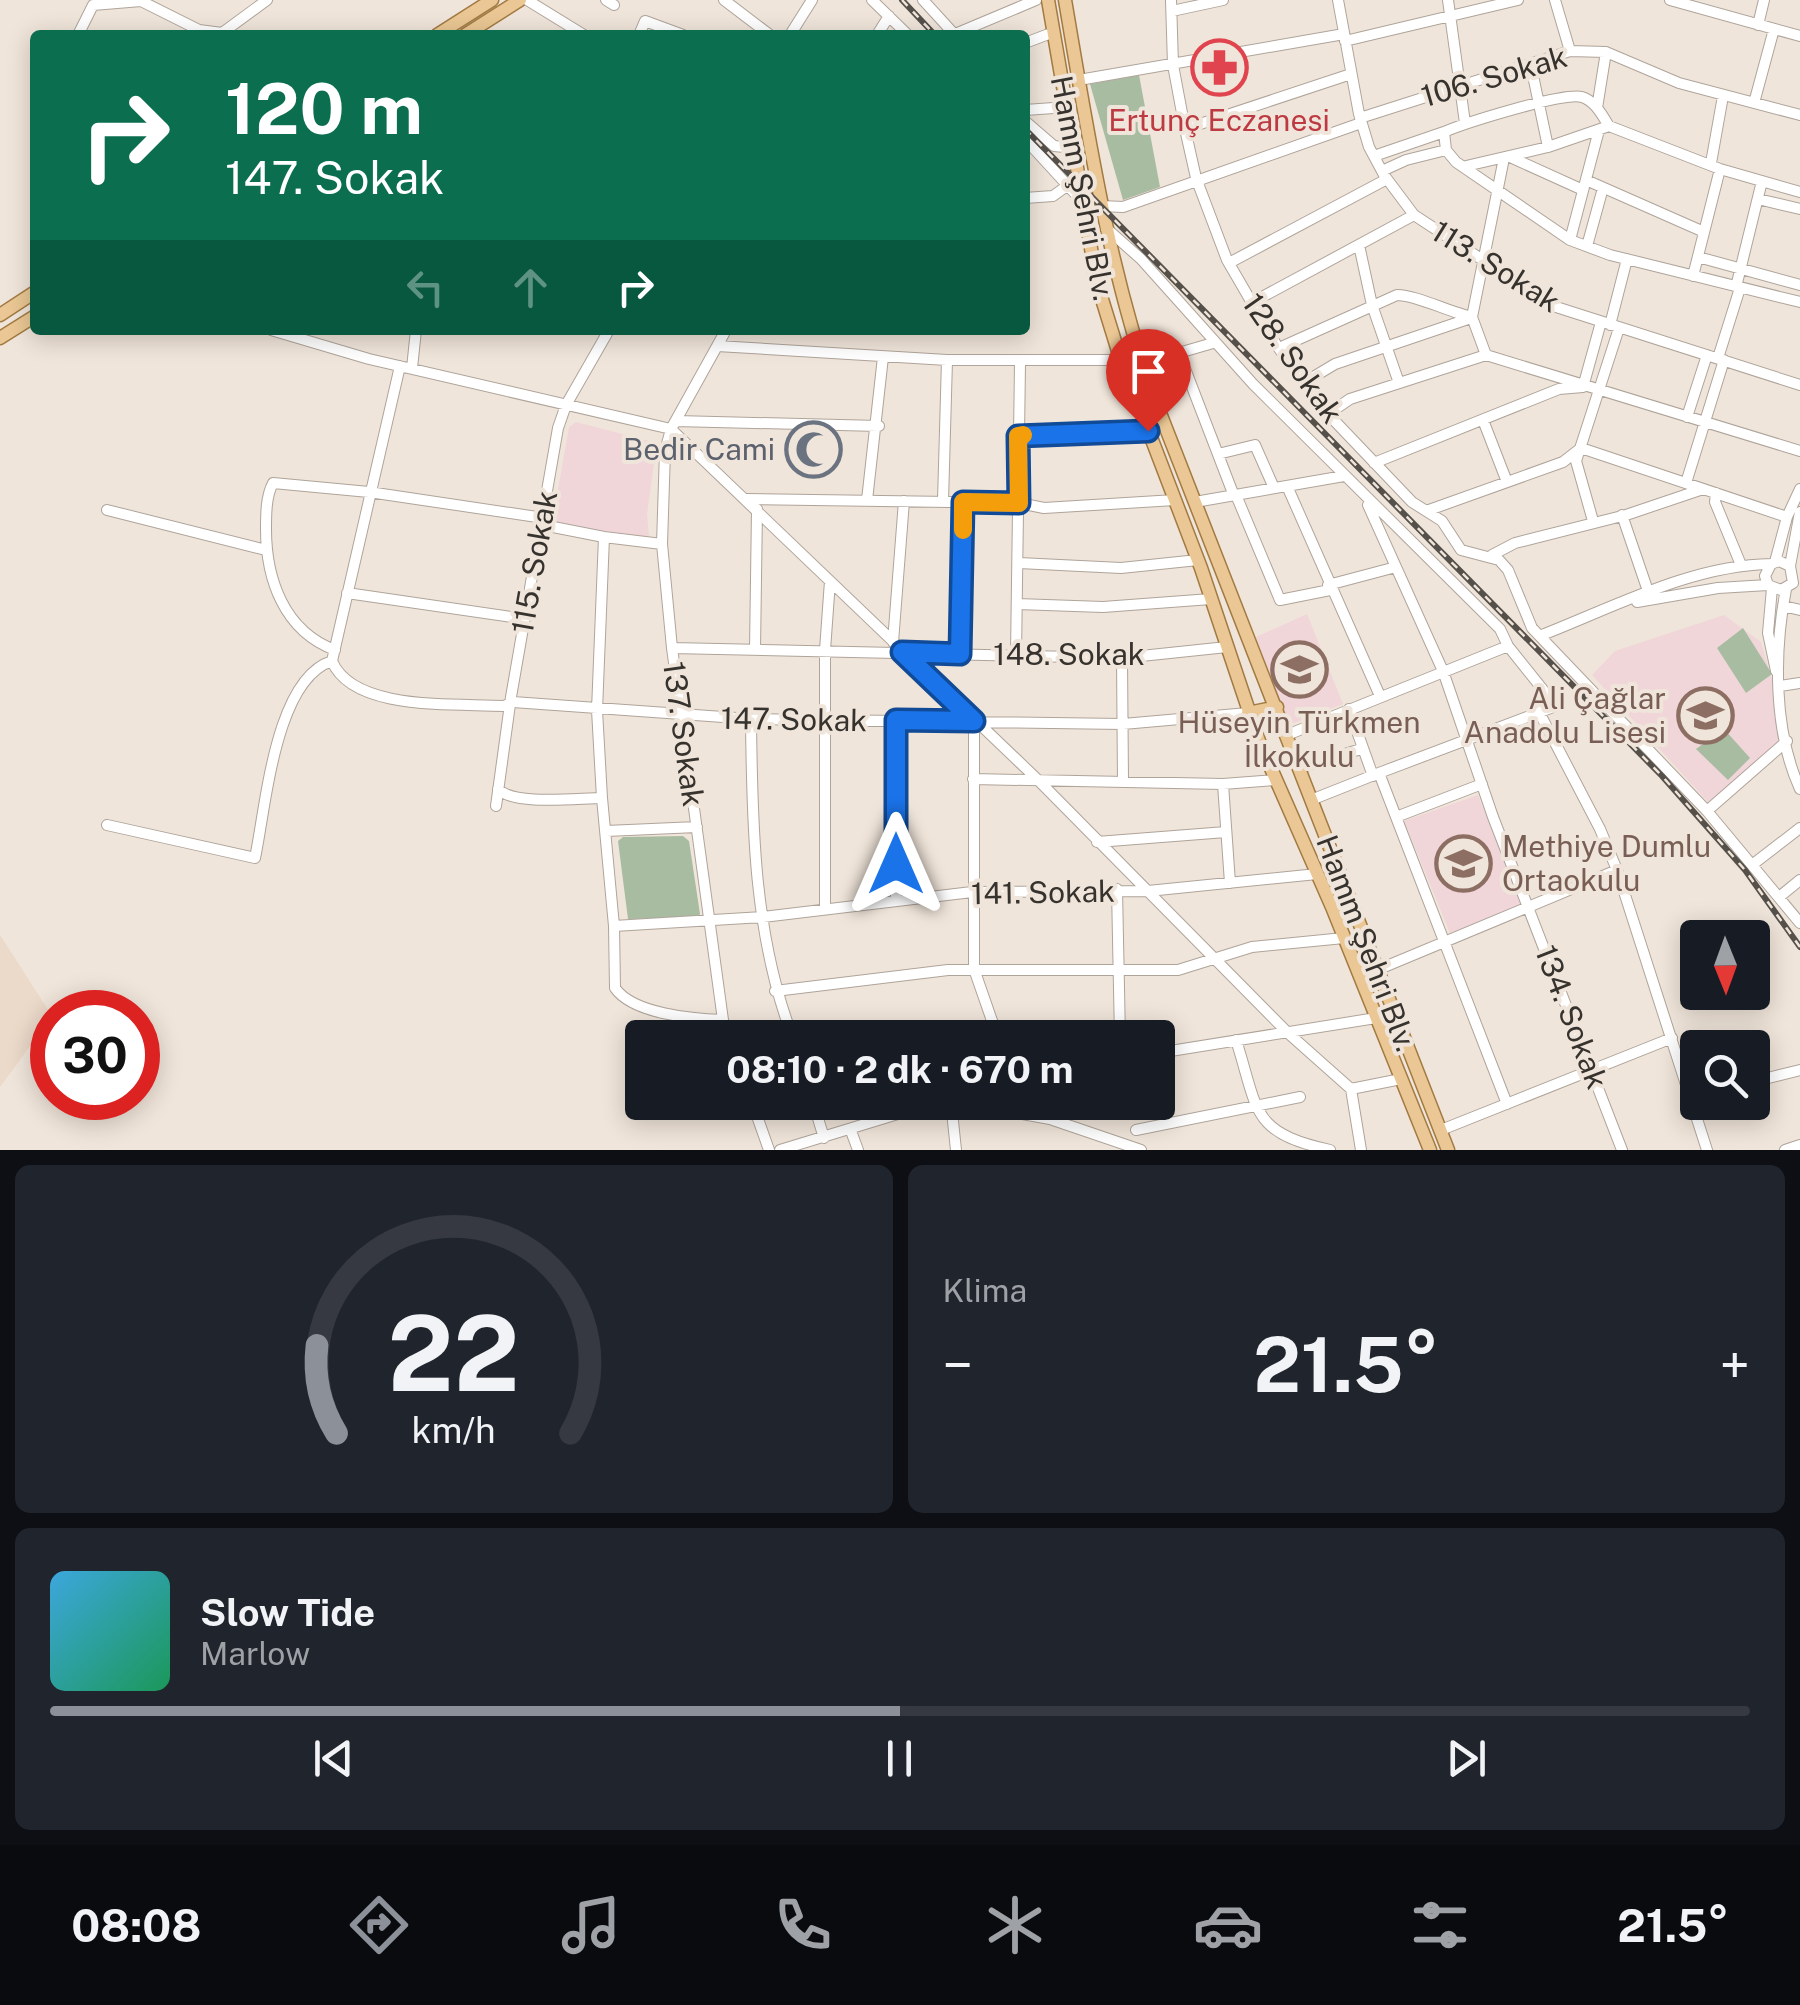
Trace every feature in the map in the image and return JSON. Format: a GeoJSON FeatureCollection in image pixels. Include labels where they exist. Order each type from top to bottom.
{"type":"FeatureCollection","features":[{"type":"Feature","properties":{"kind":"main road"},"geometry":{"type":"LineString","coordinates":[[473,30],[524,0]]}},
{"type":"Feature","properties":{"kind":"main road","name":"Hamm Şehri Blv."},"geometry":{"type":"LineString","coordinates":[[1048,0],[1097,283],[1121,360],[1198,560],[1248,713],[1430,1150]]}},
{"type":"Feature","properties":{"kind":"main road","name":"Hamm Şehri Blv."},"geometry":{"type":"LineString","coordinates":[[1066,0],[1105,228],[1140,357],[1448,1150]]}},
{"type":"Feature","properties":{"kind":"main road"},"geometry":{"type":"LineString","coordinates":[[444,30],[485,2]]}},
{"type":"Feature","properties":{"kind":"main road"},"geometry":{"type":"LineString","coordinates":[[0,315],[30,295]]}},
{"type":"Feature","properties":{"kind":"main road"},"geometry":{"type":"LineString","coordinates":[[0,338],[30,319]]}},
{"type":"Feature","properties":{"kind":"main road"},"geometry":{"type":"LineString","coordinates":[[1248,713],[1277,707]]}},
{"type":"Feature","properties":{"kind":"main road"},"geometry":{"type":"LineString","coordinates":[[1259,741],[1286,734]]}},
{"type":"Feature","properties":{"kind":"street"},"geometry":{"type":"LineString","coordinates":[[225,30],[267,0]]}},
{"type":"Feature","properties":{"kind":"street"},"geometry":{"type":"LineString","coordinates":[[524,0],[575,30]]}},
{"type":"Feature","properties":{"kind":"street"},"geometry":{"type":"LineString","coordinates":[[724,0],[763,30]]}},
{"type":"Feature","properties":{"kind":"street"},"geometry":{"type":"LineString","coordinates":[[793,30],[812,0]]}},
{"type":"Feature","properties":{"kind":"street"},"geometry":{"type":"LineString","coordinates":[[872,0],[903,30]]}},
{"type":"Feature","properties":{"kind":"street"},"geometry":{"type":"LineString","coordinates":[[924,0],[951,30]]}},
{"type":"Feature","properties":{"kind":"street"},"geometry":{"type":"LineString","coordinates":[[967,30],[1036,0]]}},
{"type":"Feature","properties":{"kind":"street"},"geometry":{"type":"LineString","coordinates":[[1172,6],[1223,0]]}},
{"type":"Feature","properties":{"kind":"street","name":"113. Sokak"},"geometry":{"type":"LineString","coordinates":[[1338,0],[1360,120],[1384,175],[1414,215],[1553,306],[1800,386]]}},
{"type":"Feature","properties":{"kind":"street"},"geometry":{"type":"LineString","coordinates":[[1448,0],[1465,123]]}},
{"type":"Feature","properties":{"kind":"street"},"geometry":{"type":"LineString","coordinates":[[1079,80],[1451,18],[1518,0]]}},
{"type":"Feature","properties":{"kind":"street"},"geometry":{"type":"LineString","coordinates":[[1555,0],[1570,51]]}},
{"type":"Feature","properties":{"kind":"street"},"geometry":{"type":"LineString","coordinates":[[1670,0],[1800,36]]}},
{"type":"Feature","properties":{"kind":"street"},"geometry":{"type":"LineString","coordinates":[[1758,25],[1764,0]]}},
{"type":"Feature","properties":{"kind":"street"},"geometry":{"type":"LineString","coordinates":[[80,30],[93,5],[141,2],[200,30]]}},
{"type":"Feature","properties":{"kind":"street","name":"128. Sokak"},"geometry":{"type":"LineString","coordinates":[[1172,6],[1173,66],[1196,178],[1229,263],[1251,303],[1328,414],[1374,463],[1412,502],[1442,521],[1461,550],[1492,556]]}},
{"type":"Feature","properties":{"kind":"street"},"geometry":{"type":"LineString","coordinates":[[880,30],[889,16]]}},
{"type":"Feature","properties":{"kind":"street"},"geometry":{"type":"LineString","coordinates":[[641,30],[645,22],[668,30]]}},
{"type":"Feature","properties":{"kind":"street"},"geometry":{"type":"LineString","coordinates":[[1754,104],[1774,29]]}},
{"type":"Feature","properties":{"kind":"street"},"geometry":{"type":"LineString","coordinates":[[1030,41],[1054,32]]}},
{"type":"Feature","properties":{"kind":"street","name":"106. Sokak"},"geometry":{"type":"LineString","coordinates":[[1101,206],[1123,207],[1460,84],[1531,66],[1570,51],[1606,52],[1723,96],[1800,115]]}},
{"type":"Feature","properties":{"kind":"street"},"geometry":{"type":"LineString","coordinates":[[1597,108],[1606,52]]}},
{"type":"Feature","properties":{"kind":"street"},"geometry":{"type":"LineString","coordinates":[[1531,66],[1548,147]]}},
{"type":"Feature","properties":{"kind":"street"},"geometry":{"type":"LineString","coordinates":[[1186,129],[1351,74]]}},
{"type":"Feature","properties":{"kind":"street"},"geometry":{"type":"LineString","coordinates":[[1374,156],[1465,123],[1577,96],[1588,99],[1597,108],[1604,128],[1570,240]]}},
{"type":"Feature","properties":{"kind":"street"},"geometry":{"type":"LineString","coordinates":[[1693,276],[1715,166],[1723,96]]}},
{"type":"Feature","properties":{"kind":"street"},"geometry":{"type":"LineString","coordinates":[[1030,110],[1068,107]]}},
{"type":"Feature","properties":{"kind":"street"},"geometry":{"type":"LineString","coordinates":[[1030,125],[1054,146],[1076,148]]}},
{"type":"Feature","properties":{"kind":"street"},"geometry":{"type":"LineString","coordinates":[[1466,166],[1548,147],[1604,128],[1800,192]]}},
{"type":"Feature","properties":{"kind":"street"},"geometry":{"type":"LineString","coordinates":[[1444,132],[1446,150],[1570,240],[1627,260],[1800,302]]}},
{"type":"Feature","properties":{"kind":"street"},"geometry":{"type":"LineString","coordinates":[[1030,144],[1085,204]]}},
{"type":"Feature","properties":{"kind":"street"},"geometry":{"type":"LineString","coordinates":[[1229,263],[1406,160],[1446,150]]}},
{"type":"Feature","properties":{"kind":"street"},"geometry":{"type":"LineString","coordinates":[[1507,157],[1603,188],[1704,232]]}},
{"type":"Feature","properties":{"kind":"street"},"geometry":{"type":"LineString","coordinates":[[1486,355],[1472,317],[1481,261],[1507,157]]}},
{"type":"Feature","properties":{"kind":"street"},"geometry":{"type":"LineString","coordinates":[[1030,198],[1053,196],[1068,186],[1079,169]]}},
{"type":"Feature","properties":{"kind":"street"},"geometry":{"type":"LineString","coordinates":[[1686,483],[1762,182]]}},
{"type":"Feature","properties":{"kind":"street"},"geometry":{"type":"LineString","coordinates":[[1587,246],[1603,188]]}},
{"type":"Feature","properties":{"kind":"street"},"geometry":{"type":"LineString","coordinates":[[1758,199],[1800,209]]}},
{"type":"Feature","properties":{"kind":"street"},"geometry":{"type":"LineString","coordinates":[[1251,303],[1414,215]]}},
{"type":"Feature","properties":{"kind":"street"},"geometry":{"type":"LineString","coordinates":[[1105,228],[1140,259],[1214,343],[1344,476],[1496,624],[1508,646],[1556,706],[1311,800]]}},
{"type":"Feature","properties":{"kind":"street"},"geometry":{"type":"LineString","coordinates":[[1359,245],[1372,305],[1399,383]]}},
{"type":"Feature","properties":{"kind":"street"},"geometry":{"type":"LineString","coordinates":[[1698,256],[1800,285]]}},
{"type":"Feature","properties":{"kind":"street"},"geometry":{"type":"LineString","coordinates":[[1593,521],[1577,472],[1580,448],[1600,392],[1610,325],[1627,260]]}},
{"type":"Feature","properties":{"kind":"street"},"geometry":{"type":"LineString","coordinates":[[1279,348],[1397,296],[1411,296],[1427,305],[1472,317]]}},
{"type":"Feature","properties":{"kind":"street"},"geometry":{"type":"LineString","coordinates":[[1305,382],[1335,364],[1472,317]]}},
{"type":"Feature","properties":{"kind":"street"},"geometry":{"type":"LineString","coordinates":[[1582,387],[1610,325]]}},
{"type":"Feature","properties":{"kind":"street"},"geometry":{"type":"LineString","coordinates":[[289,335],[566,406],[673,425],[879,426]]}},
{"type":"Feature","properties":{"kind":"street"},"geometry":{"type":"LineString","coordinates":[[107,825],[255,858],[287,709],[311,674],[334,655],[369,492],[415,335]]}},
{"type":"Feature","properties":{"kind":"street","name":"115. Sokak"},"geometry":{"type":"LineString","coordinates":[[496,806],[555,443],[566,406],[606,335]]}},
{"type":"Feature","properties":{"kind":"street"},"geometry":{"type":"LineString","coordinates":[[673,425],[723,335]]}},
{"type":"Feature","properties":{"kind":"street"},"geometry":{"type":"LineString","coordinates":[[1140,357],[1214,343]]}},
{"type":"Feature","properties":{"kind":"street"},"geometry":{"type":"LineString","coordinates":[[717,346],[1020,363],[1121,360]]}},
{"type":"Feature","properties":{"kind":"street"},"geometry":{"type":"LineString","coordinates":[[1180,352],[1280,600],[1396,566]]}},
{"type":"Feature","properties":{"kind":"street"},"geometry":{"type":"LineString","coordinates":[[1328,414],[1350,399],[1486,355],[1800,452]]}},
{"type":"Feature","properties":{"kind":"street"},"geometry":{"type":"LineString","coordinates":[[868,500],[884,357]]}},
{"type":"Feature","properties":{"kind":"street"},"geometry":{"type":"LineString","coordinates":[[1687,418],[1716,358]]}},
{"type":"Feature","properties":{"kind":"street"},"geometry":{"type":"LineString","coordinates":[[943,501],[947,360]]}},
{"type":"Feature","properties":{"kind":"street"},"geometry":{"type":"LineString","coordinates":[[1016,656],[1020,363]]}},
{"type":"Feature","properties":{"kind":"street"},"geometry":{"type":"LineString","coordinates":[[1374,463],[1559,390],[1582,387]]}},
{"type":"Feature","properties":{"kind":"street"},"geometry":{"type":"LineString","coordinates":[[1482,420],[1507,482]]}},
{"type":"Feature","properties":{"kind":"street"},"geometry":{"type":"LineString","coordinates":[[673,425],[902,652],[1037,779],[1288,1033],[1351,1090],[1361,1150]]}},
{"type":"Feature","properties":{"kind":"street","name":"137. Sokak"},"geometry":{"type":"LineString","coordinates":[[673,425],[665,451],[662,544],[672,648],[723,1020]]}},
{"type":"Feature","properties":{"kind":"street"},"geometry":{"type":"LineString","coordinates":[[1018,436],[1148,431]]}},
{"type":"Feature","properties":{"kind":"street"},"geometry":{"type":"LineString","coordinates":[[1218,454],[1256,445],[1274,488]]}},
{"type":"Feature","properties":{"kind":"street"},"geometry":{"type":"LineString","coordinates":[[1429,510],[1562,462],[1580,448]]}},
{"type":"Feature","properties":{"kind":"street"},"geometry":{"type":"LineString","coordinates":[[1580,448],[1787,516]]}},
{"type":"Feature","properties":{"kind":"street"},"geometry":{"type":"LineString","coordinates":[[1194,502],[1344,476]]}},
{"type":"Feature","properties":{"kind":"street"},"geometry":{"type":"LineString","coordinates":[[106,510],[266,550],[266,513],[273,483],[369,492],[543,521],[604,537],[662,544]]}},
{"type":"Feature","properties":{"kind":"street"},"geometry":{"type":"LineString","coordinates":[[1287,486],[1380,696]]}},
{"type":"Feature","properties":{"kind":"street"},"geometry":{"type":"LineString","coordinates":[[1704,489],[1622,516],[1515,543],[1492,556],[1508,570],[1532,628],[1707,811],[1800,922]]}},
{"type":"Feature","properties":{"kind":"street"},"geometry":{"type":"LineString","coordinates":[[1800,489],[1773,563],[1766,572],[1770,587],[1768,633],[1791,769],[1800,789]]}},
{"type":"Feature","properties":{"kind":"street"},"geometry":{"type":"LineString","coordinates":[[1716,493],[1741,564]]}},
{"type":"Feature","properties":{"kind":"street","name":"134. Sokak"},"geometry":{"type":"LineString","coordinates":[[1363,495],[1444,671],[1482,784],[1622,1150]]}},
{"type":"Feature","properties":{"kind":"street"},"geometry":{"type":"LineString","coordinates":[[746,498],[1019,503],[1044,508],[1174,500]]}},
{"type":"Feature","properties":{"kind":"street"},"geometry":{"type":"LineString","coordinates":[[892,642],[904,500]]}},
{"type":"Feature","properties":{"kind":"street"},"geometry":{"type":"LineString","coordinates":[[960,654],[963,502]]}},
{"type":"Feature","properties":{"kind":"street"},"geometry":{"type":"LineString","coordinates":[[754,649],[757,509]]}},
{"type":"Feature","properties":{"kind":"street"},"geometry":{"type":"LineString","coordinates":[[1779,682],[1783,606],[1792,589],[1800,512]]}},
{"type":"Feature","properties":{"kind":"street"},"geometry":{"type":"LineString","coordinates":[[1622,516],[1649,594]]}},
{"type":"Feature","properties":{"kind":"street"},"geometry":{"type":"LineString","coordinates":[[604,537],[598,710],[615,988],[620,996],[646,1007],[723,1020]]}},
{"type":"Feature","properties":{"kind":"street","name":"147. Sokak"},"geometry":{"type":"LineString","coordinates":[[266,550],[273,583],[289,615],[334,655],[341,677],[355,688],[401,700],[750,720],[1124,724],[1248,713]]}},
{"type":"Feature","properties":{"kind":"street"},"geometry":{"type":"LineString","coordinates":[[1019,563],[1122,568],[1198,560]]}},
{"type":"Feature","properties":{"kind":"street"},"geometry":{"type":"LineString","coordinates":[[1542,635],[1741,564],[1773,563],[1794,569]]}},
{"type":"Feature","properties":{"kind":"street"},"geometry":{"type":"LineString","coordinates":[[825,909],[825,650],[830,581]]}},
{"type":"Feature","properties":{"kind":"street"},"geometry":{"type":"LineString","coordinates":[[1621,604],[1718,588],[1792,589]]}},
{"type":"Feature","properties":{"kind":"street"},"geometry":{"type":"LineString","coordinates":[[347,593],[525,619]]}},
{"type":"Feature","properties":{"kind":"street"},"geometry":{"type":"LineString","coordinates":[[1016,604],[1103,607],[1211,599]]}},
{"type":"Feature","properties":{"kind":"street"},"geometry":{"type":"LineString","coordinates":[[1783,606],[1800,610]]}},
{"type":"Feature","properties":{"kind":"street"},"geometry":{"type":"LineString","coordinates":[[1286,734],[1508,646]]}},
{"type":"Feature","properties":{"kind":"street","name":"148. Sokak"},"geometry":{"type":"LineString","coordinates":[[672,648],[1122,658],[1227,648]]}},
{"type":"Feature","properties":{"kind":"street"},"geometry":{"type":"LineString","coordinates":[[1122,658],[1122,782]]}},
{"type":"Feature","properties":{"kind":"street"},"geometry":{"type":"LineString","coordinates":[[1779,682],[1800,683]]}},
{"type":"Feature","properties":{"kind":"street"},"geometry":{"type":"LineString","coordinates":[[1349,708],[1362,749],[1396,816],[1507,1104]]}},
{"type":"Feature","properties":{"kind":"street"},"geometry":{"type":"LineString","coordinates":[[1539,712],[1600,830],[1680,1059]]}},
{"type":"Feature","properties":{"kind":"street"},"geometry":{"type":"LineString","coordinates":[[750,720],[752,822],[763,918],[775,992],[786,1020]]}},
{"type":"Feature","properties":{"kind":"street"},"geometry":{"type":"LineString","coordinates":[[896,720],[896,900]]}},
{"type":"Feature","properties":{"kind":"street"},"geometry":{"type":"LineString","coordinates":[[974,721],[974,969],[992,1020]]}},
{"type":"Feature","properties":{"kind":"street"},"geometry":{"type":"LineString","coordinates":[[1707,811],[1787,741]]}},
{"type":"Feature","properties":{"kind":"street"},"geometry":{"type":"LineString","coordinates":[[1300,768],[1362,749]]}},
{"type":"Feature","properties":{"kind":"street"},"geometry":{"type":"LineString","coordinates":[[973,779],[1222,784],[1276,780]]}},
{"type":"Feature","properties":{"kind":"street"},"geometry":{"type":"LineString","coordinates":[[1222,784],[1230,883]]}},
{"type":"Feature","properties":{"kind":"street"},"geometry":{"type":"LineString","coordinates":[[1396,816],[1482,784]]}},
{"type":"Feature","properties":{"kind":"street"},"geometry":{"type":"LineString","coordinates":[[498,790],[520,799],[602,798]]}},
{"type":"Feature","properties":{"kind":"street"},"geometry":{"type":"LineString","coordinates":[[606,831],[697,827]]}},
{"type":"Feature","properties":{"kind":"street"},"geometry":{"type":"LineString","coordinates":[[1752,865],[1800,828]]}},
{"type":"Feature","properties":{"kind":"street"},"geometry":{"type":"LineString","coordinates":[[1097,842],[1226,832]]}},
{"type":"Feature","properties":{"kind":"street"},"geometry":{"type":"LineString","coordinates":[[1377,970],[1616,870]]}},
{"type":"Feature","properties":{"kind":"street","name":"141. Sokak"},"geometry":{"type":"LineString","coordinates":[[614,926],[763,918],[972,892],[1148,892],[1318,874]]}},
{"type":"Feature","properties":{"kind":"street"},"geometry":{"type":"LineString","coordinates":[[1779,897],[1800,880]]}},
{"type":"Feature","properties":{"kind":"street"},"geometry":{"type":"LineString","coordinates":[[1117,889],[1119,1020]]}},
{"type":"Feature","properties":{"kind":"street"},"geometry":{"type":"LineString","coordinates":[[775,992],[974,969],[1178,970],[1252,948],[1344,938]]}},
{"type":"Feature","properties":{"kind":"street"},"geometry":{"type":"LineString","coordinates":[[1175,1051],[1376,1018]]}},
{"type":"Feature","properties":{"kind":"street"},"geometry":{"type":"LineString","coordinates":[[1441,1130],[1672,1038]]}},
{"type":"Feature","properties":{"kind":"street"},"geometry":{"type":"LineString","coordinates":[[1236,1040],[1267,1126],[1277,1134],[1330,1150]]}},
{"type":"Feature","properties":{"kind":"street"},"geometry":{"type":"LineString","coordinates":[[1770,1078],[1800,1070]]}},
{"type":"Feature","properties":{"kind":"street"},"geometry":{"type":"LineString","coordinates":[[1351,1090],[1400,1079]]}},
{"type":"Feature","properties":{"kind":"street"},"geometry":{"type":"LineString","coordinates":[[1136,1130],[1300,1097]]}},
{"type":"Feature","properties":{"kind":"street"},"geometry":{"type":"LineString","coordinates":[[758,1120],[769,1150]]}},
{"type":"Feature","properties":{"kind":"street"},"geometry":{"type":"LineString","coordinates":[[818,1120],[824,1138]]}},
{"type":"Feature","properties":{"kind":"street"},"geometry":{"type":"LineString","coordinates":[[780,1150],[883,1120]]}},
{"type":"Feature","properties":{"kind":"street"},"geometry":{"type":"LineString","coordinates":[[953,1120],[956,1150]]}},
{"type":"Feature","properties":{"kind":"street"},"geometry":{"type":"LineString","coordinates":[[1053,1120],[1141,1150]]}},
{"type":"Feature","properties":{"kind":"street"},"geometry":{"type":"LineString","coordinates":[[1700,1120],[1707,1150]]}},
{"type":"Feature","properties":{"kind":"street"},"geometry":{"type":"LineString","coordinates":[[851,1131],[858,1150]]}},
{"type":"Feature","properties":{"kind":"street"},"geometry":{"type":"LineString","coordinates":[[1785,1150],[1800,1145]]}},
{"type":"Feature","properties":{"kind":"shaded area"},"geometry":{"type":"Polygon","coordinates":[[[576,422],[657,443],[647,514],[649,537],[552,524],[569,427],[576,422]]]}},
{"type":"Feature","properties":{"kind":"shaded area","name":"Hüseyin Türkmen İlkokulu"},"geometry":{"type":"Polygon","coordinates":[[[1307,614],[1343,704],[1289,725],[1256,637],[1307,614]]]}},
{"type":"Feature","properties":{"kind":"shaded area","name":"Ali Çağlar Anadolu Lisesi"},"geometry":{"type":"Polygon","coordinates":[[[1724,615],[1761,642],[1778,700],[1783,741],[1708,802],[1592,675],[1615,651],[1724,615]]]}},
{"type":"Feature","properties":{"kind":"shaded area","name":"Methiye Dumlu Ortaokulu"},"geometry":{"type":"Polygon","coordinates":[[[1478,795],[1522,905],[1450,933],[1404,821],[1478,795]]]}},
{"type":"Feature","properties":{"kind":"shaded area"},"geometry":{"type":"Polygon","coordinates":[[[0,935],[35,990],[30,990],[30,1046],[0,1087],[0,935]]]}},
{"type":"Feature","properties":{"kind":"green space"},"geometry":{"type":"Polygon","coordinates":[[[1139,75],[1160,187],[1123,200],[1090,84],[1139,75]]]}},
{"type":"Feature","properties":{"kind":"green space"},"geometry":{"type":"Polygon","coordinates":[[[1743,628],[1772,674],[1746,693],[1717,648],[1743,628]]]}},
{"type":"Feature","properties":{"kind":"green space"},"geometry":{"type":"Polygon","coordinates":[[[1724,729],[1750,758],[1728,780],[1696,749],[1724,729]]]}},
{"type":"Feature","properties":{"kind":"green space"},"geometry":{"type":"Polygon","coordinates":[[[683,836],[689,841],[700,914],[697,918],[628,919],[618,841],[623,837],[683,836]]]}},
{"type":"Feature","properties":{"kind":"building","name":"Bedir Cami"},"geometry":{"type":"Polygon","coordinates":[[[812,433],[825,433],[831,443],[826,446],[828,458],[817,464],[811,453],[804,457],[798,446],[812,433]]]}},
{"type":"Feature","properties":{"kind":"railway"},"geometry":{"type":"LineString","coordinates":[[902,0],[930,30]]}},
{"type":"Feature","properties":{"kind":"railway"},"geometry":{"type":"LineString","coordinates":[[1030,134],[1662,776],[1745,870],[1800,947]]}},
{"type":"Feature","properties":{"kind":"slow traffic"},"geometry":{"type":"LineString","coordinates":[[963,530],[963,502],[1019,503],[1018,436],[1023,435]]}},
{"type":"Feature","properties":{"kind":"place","name":"Ertunç Eczanesi"},"geometry":{"type":"Point","coordinates":[1219,68]}},
{"type":"Feature","properties":{"kind":"place","name":"Bedir Cami"},"geometry":{"type":"Point","coordinates":[814,449]}},
{"type":"Feature","properties":{"kind":"place","name":"Hüseyin Türkmen İlkokulu"},"geometry":{"type":"Point","coordinates":[1299,670]}},
{"type":"Feature","properties":{"kind":"place","name":"Ali Çağlar Anadolu Lisesi"},"geometry":{"type":"Point","coordinates":[1705,715]}},
{"type":"Feature","properties":{"kind":"place","name":"Methiye Dumlu Ortaokulu"},"geometry":{"type":"Point","coordinates":[1463,863]}},
{"type":"Feature","properties":{"kind":"route"},"geometry":{"type":"LineString","coordinates":[[896,864],[896,720],[974,721],[902,652],[960,654],[963,502],[1019,503],[1018,436],[1148,431]]}}]}
